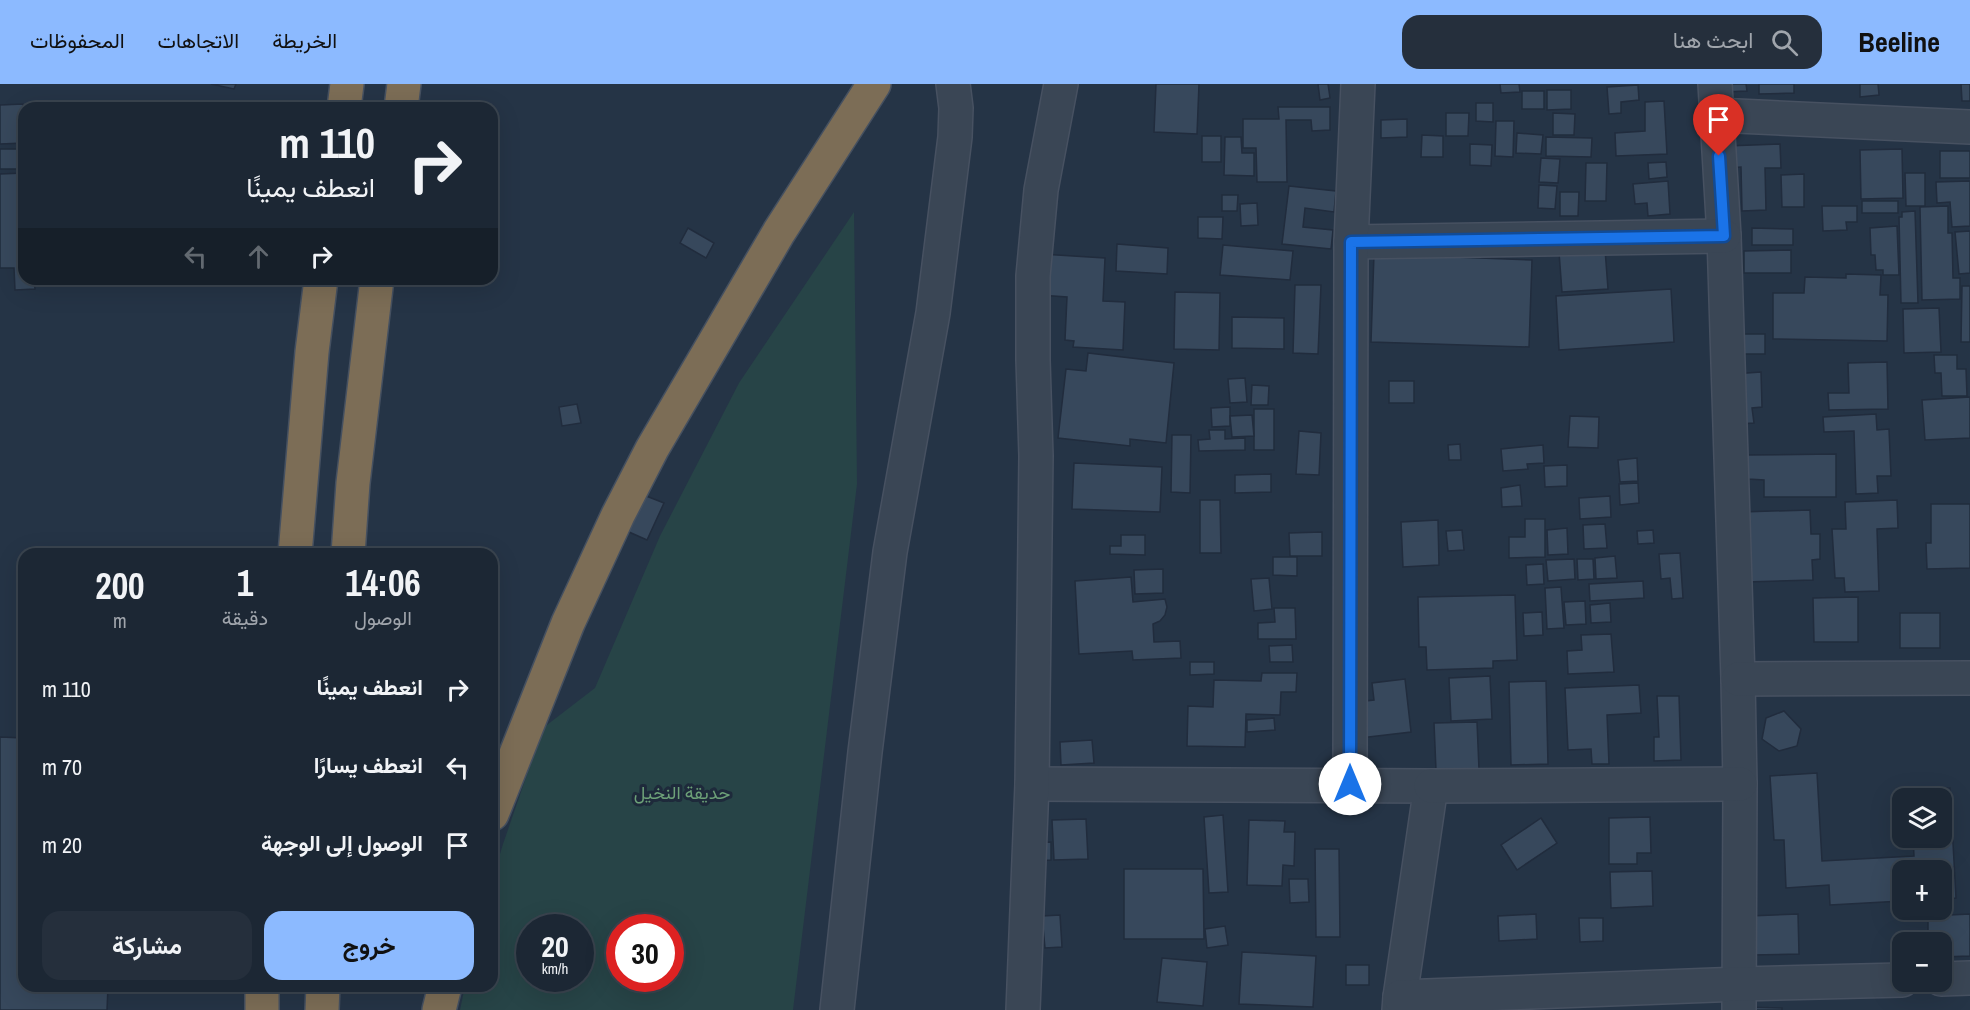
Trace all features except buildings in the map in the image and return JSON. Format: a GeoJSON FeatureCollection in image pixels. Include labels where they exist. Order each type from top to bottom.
{"type":"FeatureCollection","features":[{"type":"Feature","properties":{"kind":"highway"},"geometry":{"type":"LineString","coordinates":[[345,102],[347,84]]}},
{"type":"Feature","properties":{"kind":"highway"},"geometry":{"type":"LineString","coordinates":[[401,102],[404,84]]}},
{"type":"Feature","properties":{"kind":"highway"},"geometry":{"type":"LineString","coordinates":[[498,799],[568,623],[618,515],[652,449],[779,232],[874,84]]}},
{"type":"Feature","properties":{"kind":"highway"},"geometry":{"type":"LineString","coordinates":[[296,548],[312,352],[320,285]]}},
{"type":"Feature","properties":{"kind":"highway"},"geometry":{"type":"LineString","coordinates":[[348,548],[353,483],[376,285]]}},
{"type":"Feature","properties":{"kind":"highway"},"geometry":{"type":"LineString","coordinates":[[262,992],[262,1010]]}},
{"type":"Feature","properties":{"kind":"highway"},"geometry":{"type":"LineString","coordinates":[[322,1010],[323,992]]}},
{"type":"Feature","properties":{"kind":"highway"},"geometry":{"type":"LineString","coordinates":[[439,1010],[444,992]]}},
{"type":"Feature","properties":{"kind":"street"},"geometry":{"type":"LineString","coordinates":[[837,1010],[865,752],[890,552],[933,313],[953,148],[956,108],[953,84]]}},
{"type":"Feature","properties":{"kind":"street"},"geometry":{"type":"LineString","coordinates":[[1023,1010],[1032,784],[1036,456],[1033,276],[1041,190],[1061,84]]}},
{"type":"Feature","properties":{"kind":"street"},"geometry":{"type":"LineString","coordinates":[[1350,784],[1351,242],[1358,84]]}},
{"type":"Feature","properties":{"kind":"street"},"geometry":{"type":"LineString","coordinates":[[1740,997],[1738,679],[1724,236],[1716,100],[1970,127]]}},
{"type":"Feature","properties":{"kind":"street"},"geometry":{"type":"LineString","coordinates":[[1351,242],[1724,236]]}},
{"type":"Feature","properties":{"kind":"street"},"geometry":{"type":"LineString","coordinates":[[1738,679],[1970,678]]}},
{"type":"Feature","properties":{"kind":"street"},"geometry":{"type":"LineString","coordinates":[[1032,784],[1431,786],[1740,784]]}},
{"type":"Feature","properties":{"kind":"street"},"geometry":{"type":"LineString","coordinates":[[1431,786],[1399,1004],[1740,997],[1892,981]]}},
{"type":"Feature","properties":{"kind":"street"},"geometry":{"type":"LineString","coordinates":[[1952,979],[1970,978]]}},
{"type":"Feature","properties":{"kind":"green space","name":"حديقة النخيل"},"geometry":{"type":"Polygon","coordinates":[[[854,212],[857,484],[793,1010],[460,1010],[464,992],[498,992],[498,861],[543,728],[595,688],[660,536],[739,383],[854,212]]]}},
{"type":"Feature","properties":{"kind":"route"},"geometry":{"type":"LineString","coordinates":[[1350,784],[1351,242],[1724,236],[1719,156]]}}]}
